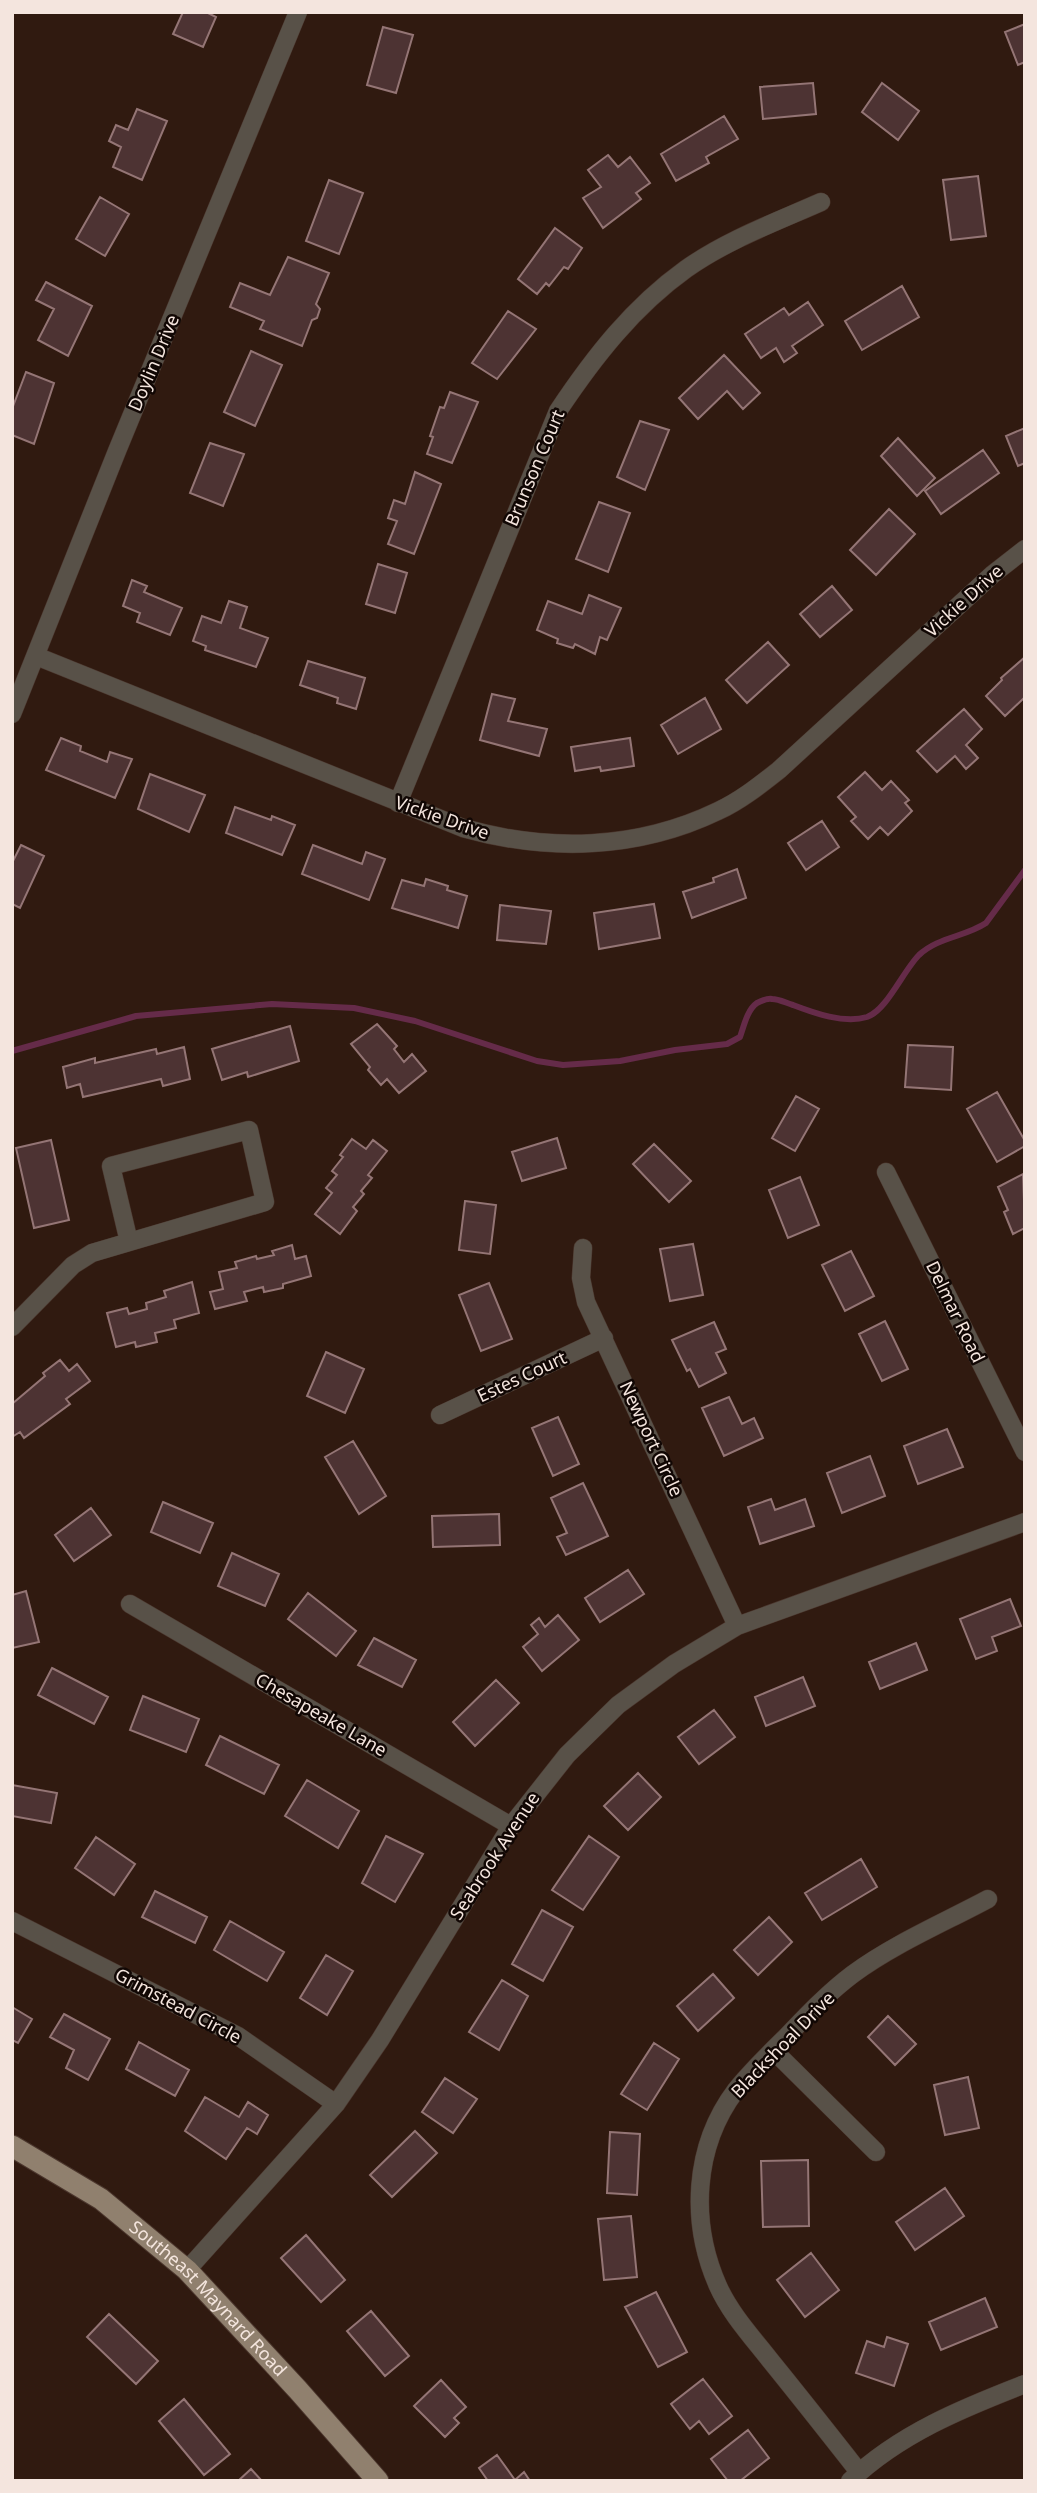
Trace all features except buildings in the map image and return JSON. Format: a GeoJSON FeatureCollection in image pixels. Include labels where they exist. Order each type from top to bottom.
{"type":"FeatureCollection","features":[{"type":"Feature","properties":{"kind":"main road","name":"Southeast Maynard Road"},"geometry":{"type":"LineString","coordinates":[[12,2146],[101,2199],[187,2270],[378,2481]]}},
{"type":"Feature","properties":{"kind":"street","name":"Doylin Drive"},"geometry":{"type":"LineString","coordinates":[[12,714],[298,12]]}},
{"type":"Feature","properties":{"kind":"street","name":"Brunson Court"},"geometry":{"type":"LineString","coordinates":[[398,803],[558,411],[579,380],[604,346],[632,315],[688,268],[762,228],[821,202]]}},
{"type":"Feature","properties":{"kind":"street","name":"Vickie Drive"},"geometry":{"type":"LineString","coordinates":[[36,656],[463,828],[528,843],[600,843],[663,832],[692,823],[719,811],[779,770],[993,574],[1025,549]]}},
{"type":"Feature","properties":{"kind":"street"},"geometry":{"type":"LineString","coordinates":[[12,1327],[73,1265],[92,1253],[265,1202],[248,1130],[111,1166],[128,1242]]}},
{"type":"Feature","properties":{"kind":"street","name":"Delmar Road"},"geometry":{"type":"LineString","coordinates":[[886,1172],[1025,1452]]}},
{"type":"Feature","properties":{"kind":"street","name":"Newport Circle"},"geometry":{"type":"LineString","coordinates":[[583,1248],[581,1278],[586,1302],[737,1626]]}},
{"type":"Feature","properties":{"kind":"street","name":"Estes Court"},"geometry":{"type":"LineString","coordinates":[[440,1415],[604,1338]]}},
{"type":"Feature","properties":{"kind":"street","name":"Seabrook Avenue"},"geometry":{"type":"LineString","coordinates":[[187,2270],[335,2104],[380,2040],[511,1826],[567,1755],[618,1705],[674,1664],[737,1626],[1025,1522]]}},
{"type":"Feature","properties":{"kind":"street","name":"Chesapeake Lane"},"geometry":{"type":"LineString","coordinates":[[130,1604],[511,1826]]}},
{"type":"Feature","properties":{"kind":"street","name":"Blackshoal Drive"},"geometry":{"type":"LineString","coordinates":[[855,2476],[739,2321],[719,2289],[707,2260],[701,2234],[700,2182],[708,2145],[722,2112],[737,2090],[831,1993],[854,1974],[988,1899]]}},
{"type":"Feature","properties":{"kind":"street","name":"Grimstead Circle"},"geometry":{"type":"LineString","coordinates":[[12,1921],[238,2036],[335,2104]]}},
{"type":"Feature","properties":{"kind":"street"},"geometry":{"type":"LineString","coordinates":[[773,2050],[876,2152]]}},
{"type":"Feature","properties":{"kind":"street"},"geometry":{"type":"LineString","coordinates":[[855,2476],[912,2435],[957,2410],[1025,2384]]}},
{"type":"Feature","properties":{"kind":"waterway"},"geometry":{"type":"LineString","coordinates":[[12,1051],[136,1016],[272,1004],[354,1008],[415,1021],[537,1061],[563,1065],[620,1061],[675,1050],[727,1044],[740,1037],[751,1010],[757,1003],[767,999],[839,1018],[858,1019],[874,1013],[926,949],[986,923],[1025,870]]}}]}
